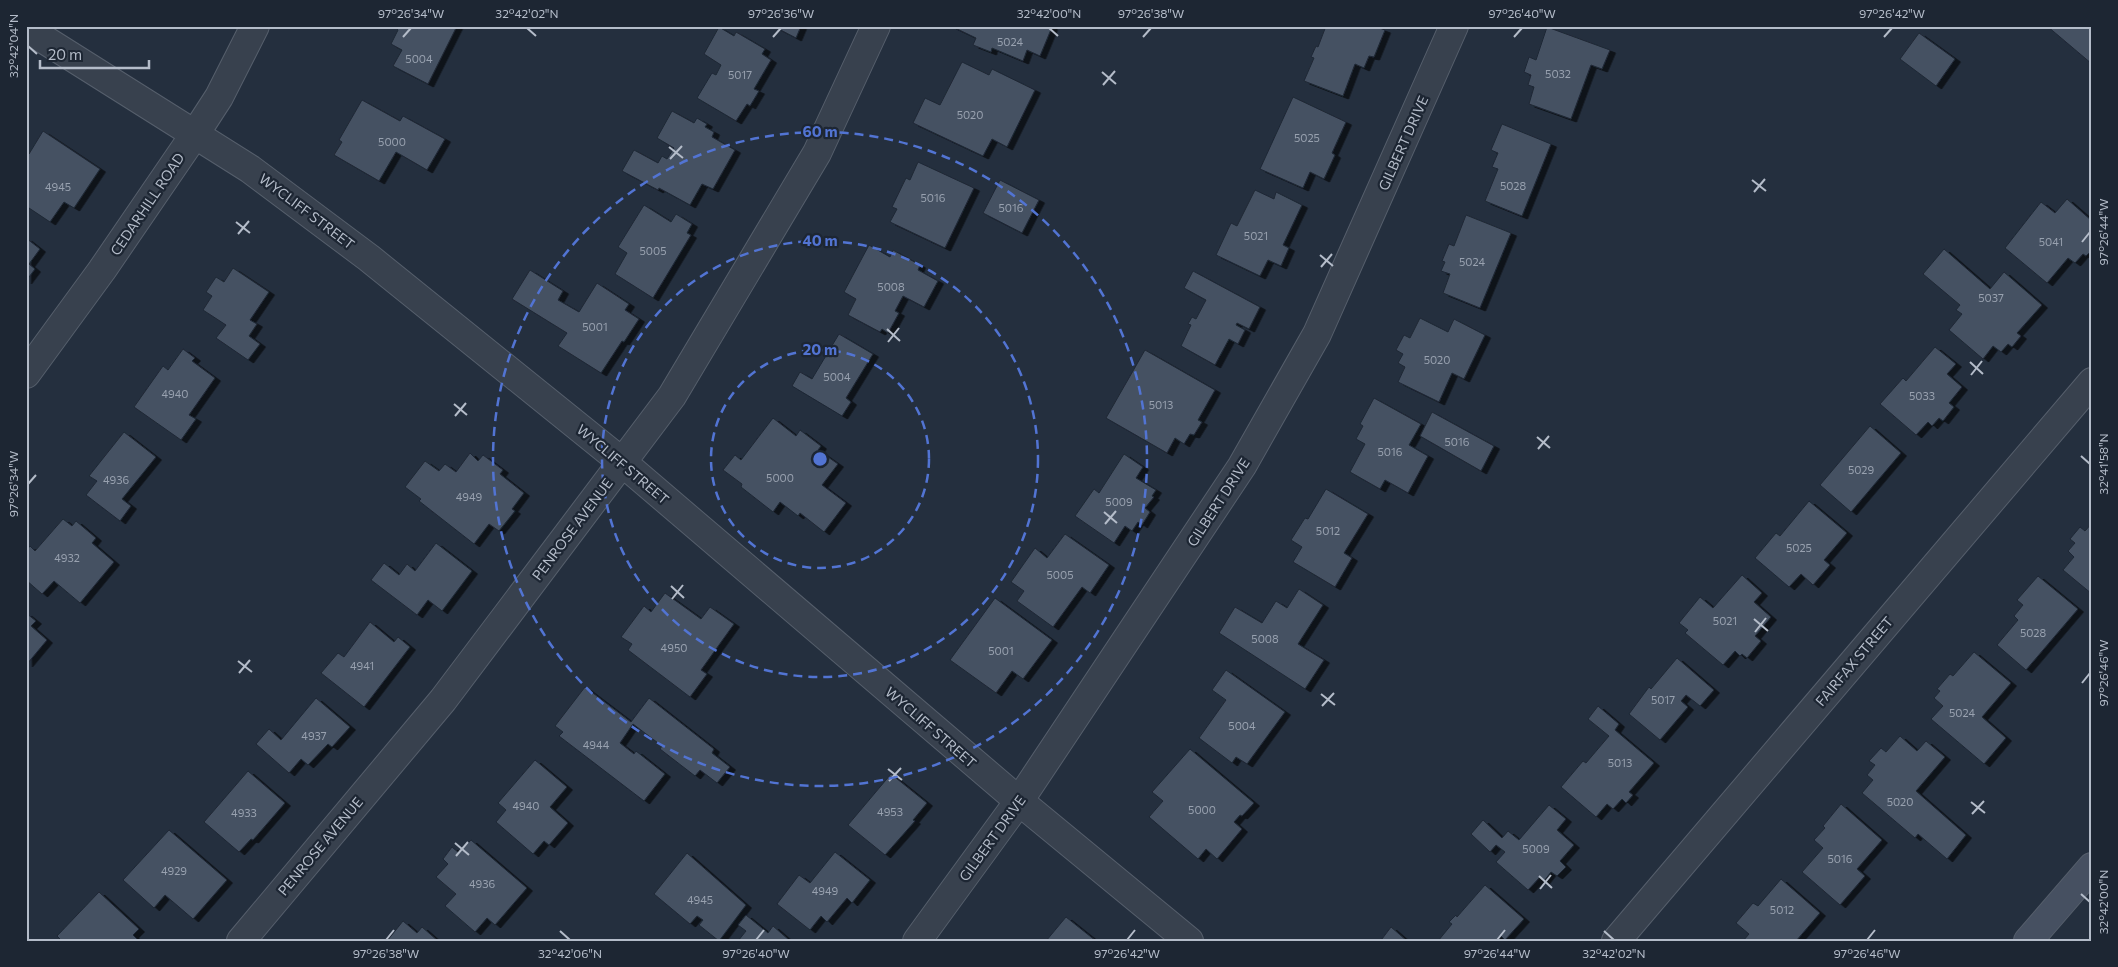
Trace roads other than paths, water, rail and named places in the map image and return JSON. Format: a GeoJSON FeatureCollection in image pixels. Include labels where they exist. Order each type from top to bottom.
{"type":"FeatureCollection","features":[{"type":"Feature","properties":{"kind":"street","name":"CEDARHILL ROAD"},"geometry":{"type":"LineString","coordinates":[[26,374],[102,270],[195,134],[219,97],[255,26]]}},
{"type":"Feature","properties":{"kind":"street","name":"PENROSE AVENUE"},"geometry":{"type":"LineString","coordinates":[[241,941],[443,700],[672,396],[817,153],[876,26]]}},
{"type":"Feature","properties":{"kind":"street","name":"GILBERT DRIVE"},"geometry":{"type":"LineString","coordinates":[[917,941],[1019,802],[1242,466],[1313,342],[1454,26]]}},
{"type":"Feature","properties":{"kind":"street","name":"WYCLIFF STREET"},"geometry":{"type":"LineString","coordinates":[[26,28],[250,169],[369,258],[622,462],[1019,802],[1190,941]]}},
{"type":"Feature","properties":{"kind":"street","name":"FAIRFAX STREET"},"geometry":{"type":"LineString","coordinates":[[1616,941],[2092,382]]}},
{"type":"Feature","properties":{"kind":"street"},"geometry":{"type":"LineString","coordinates":[[2028,941],[2092,867]]}}]}
